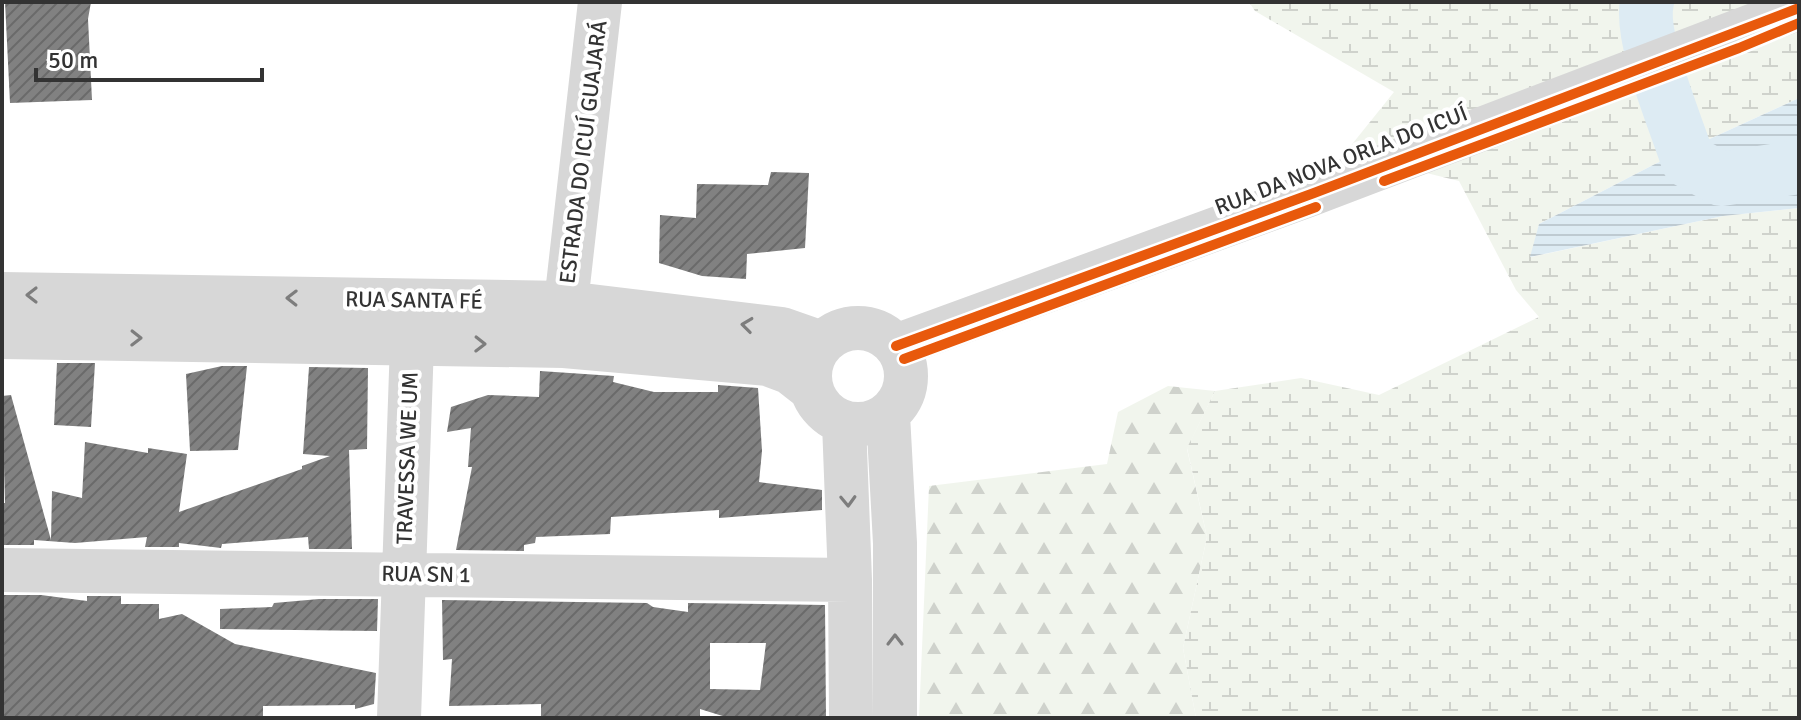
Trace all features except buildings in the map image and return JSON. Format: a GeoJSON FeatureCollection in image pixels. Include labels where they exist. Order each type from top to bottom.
{"type":"FeatureCollection","features":[{"type":"Feature","properties":{"kind":"street","name":"ESTRADA DO ICUÍ GUAJARÁ"},"geometry":{"type":"LineString","coordinates":[[564,346],[566,303],[600,2]]}},
{"type":"Feature","properties":{"kind":"street","name":"RUA DA NOVA ORLA DO ICUÍ"},"geometry":{"type":"LineString","coordinates":[[896,346],[1314,193],[1799,8]]}},
{"type":"Feature","properties":{"kind":"street","name":"RUA SANTA FÉ"},"geometry":{"type":"LineString","coordinates":[[2,294],[81,316],[412,343],[564,346],[767,364],[789,372],[812,390]]}},
{"type":"Feature","properties":{"kind":"street","name":"RUA SANTA FÉ"},"geometry":{"type":"LineString","coordinates":[[2,337],[81,316],[566,303],[782,329],[822,343]]}},
{"type":"Feature","properties":{"kind":"street"},"geometry":{"type":"LineString","coordinates":[[851,328],[868,328],[883,334],[896,346],[904,359],[907,374],[899,403],[888,415],[860,425],[844,423],[819,405],[812,390],[810,374],[813,357],[822,343],[835,333],[851,328]]}},
{"type":"Feature","properties":{"kind":"street","name":"TRAVESSA WE UM"},"geometry":{"type":"LineString","coordinates":[[399,718],[412,343]]}},
{"type":"Feature","properties":{"kind":"street"},"geometry":{"type":"LineString","coordinates":[[888,415],[895,543],[895,718]]}},
{"type":"Feature","properties":{"kind":"street"},"geometry":{"type":"LineString","coordinates":[[844,423],[851,718]]}},
{"type":"Feature","properties":{"kind":"street","name":"RUA SN 1"},"geometry":{"type":"LineString","coordinates":[[2,570],[850,580]]}},
{"type":"Feature","properties":{"kind":"green space"},"geometry":{"type":"Polygon","coordinates":[[[1249,2],[1799,2],[1799,98],[1655,164],[1539,224],[1531,257],[1723,216],[1799,208],[1799,718],[1196,718],[1183,648],[1207,537],[1187,448],[1215,391],[1301,378],[1379,395],[1539,317],[1516,290],[1459,181],[1345,153],[1394,92],[1255,11],[1249,2]]]}},
{"type":"Feature","properties":{"kind":"green space"},"geometry":{"type":"Polygon","coordinates":[[[1168,386],[1215,391],[1187,449],[1207,537],[1183,648],[1196,718],[919,718],[929,486],[1107,464],[1118,412],[1168,386]]]}},
{"type":"Feature","properties":{"kind":"shaded area"},"geometry":{"type":"Polygon","coordinates":[[[1799,98],[1799,208],[1723,216],[1530,257],[1539,224],[1655,164],[1799,98]]]}},
{"type":"Feature","properties":{"kind":"waterway"},"geometry":{"type":"LineString","coordinates":[[1647,2],[1648,37],[1653,58],[1688,161],[1721,179],[1799,167]]}},
{"type":"Feature","properties":{"kind":"cycle path"},"geometry":{"type":"LineString","coordinates":[[896,346],[1314,193],[1799,8]]}},
{"type":"Feature","properties":{"kind":"cycle path"},"geometry":{"type":"LineString","coordinates":[[1384,181],[1799,23]]}},
{"type":"Feature","properties":{"kind":"cycle path"},"geometry":{"type":"LineString","coordinates":[[904,359],[1316,207]]}}]}
